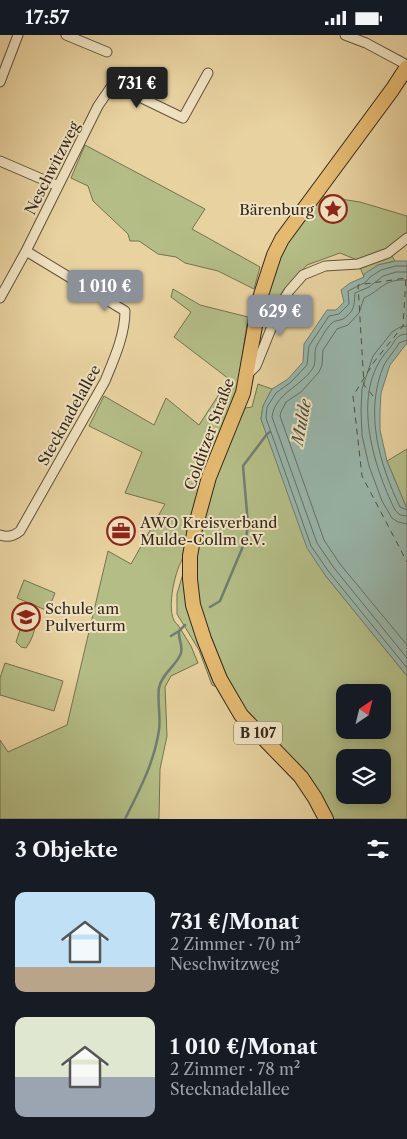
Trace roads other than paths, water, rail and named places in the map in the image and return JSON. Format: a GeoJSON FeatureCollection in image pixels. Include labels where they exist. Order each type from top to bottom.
{"type":"FeatureCollection","features":[{"type":"Feature","properties":{"kind":"main road","name":"Colditzer Straße"},"geometry":{"type":"LineString","coordinates":[[326,819],[301,777],[240,715],[220,679],[193,605],[190,557],[195,528],[209,477],[243,393],[260,298],[274,255],[282,239],[392,90],[407,66]]}},
{"type":"Feature","properties":{"kind":"street"},"geometry":{"type":"LineString","coordinates":[[0,81],[18,35]]}},
{"type":"Feature","properties":{"kind":"street"},"geometry":{"type":"LineString","coordinates":[[66,35],[107,53]]}},
{"type":"Feature","properties":{"kind":"street"},"geometry":{"type":"LineString","coordinates":[[345,35],[366,43],[407,66]]}},
{"type":"Feature","properties":{"kind":"street","name":"Neschwitzweg"},"geometry":{"type":"LineString","coordinates":[[0,298],[26,251],[98,106],[111,87],[119,87],[183,118],[208,73]]}},
{"type":"Feature","properties":{"kind":"street"},"geometry":{"type":"LineString","coordinates":[[0,161],[58,185]]}},
{"type":"Feature","properties":{"kind":"street"},"geometry":{"type":"LineString","coordinates":[[247,375],[256,366],[280,304],[303,275],[325,266],[358,264],[388,253],[407,239]]}},
{"type":"Feature","properties":{"kind":"street","name":"Stecknadelallee"},"geometry":{"type":"LineString","coordinates":[[0,535],[10,537],[20,531],[105,381],[114,360],[126,311],[26,251]]}},
{"type":"Feature","properties":{"kind":"water","name":"Mulde"},"geometry":{"type":"Polygon","coordinates":[[[395,261],[407,261],[407,343],[390,365],[381,393],[380,430],[387,461],[407,509],[407,676],[325,575],[307,548],[261,419],[263,406],[272,389],[288,379],[303,362],[304,344],[327,310],[336,310],[344,302],[341,290],[350,283],[364,277],[364,274],[378,265],[395,261]]]}},
{"type":"Feature","properties":{"kind":"waterway"},"geometry":{"type":"LineString","coordinates":[[210,607],[220,601],[246,539],[248,524],[243,466],[270,432]]}},
{"type":"Feature","properties":{"kind":"waterway"},"geometry":{"type":"LineString","coordinates":[[125,819],[146,776],[154,754],[159,725],[158,698],[160,683],[181,653],[179,631],[185,625]]}},
{"type":"Feature","properties":{"kind":"waterway"},"geometry":{"type":"LineString","coordinates":[[171,636],[179,631]]}},
{"type":"Feature","properties":{"kind":"place","name":"Bärenburg"},"geometry":{"type":"Point","coordinates":[333,209]}},
{"type":"Feature","properties":{"kind":"place","name":"AWO Kreisverband Mulde-Collm e.V."},"geometry":{"type":"Point","coordinates":[121,531]}},
{"type":"Feature","properties":{"kind":"place","name":"Schule am Pulverturm"},"geometry":{"type":"Point","coordinates":[26,617]}}]}
